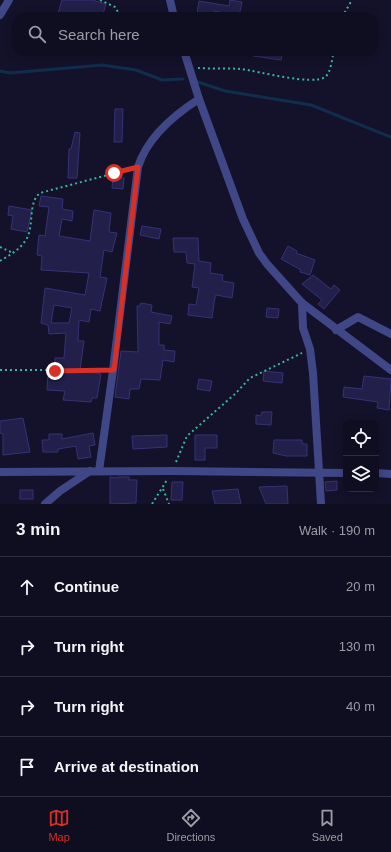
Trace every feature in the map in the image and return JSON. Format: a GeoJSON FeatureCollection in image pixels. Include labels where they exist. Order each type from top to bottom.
{"type":"FeatureCollection","features":[{"type":"Feature","properties":{"kind":"street"},"geometry":{"type":"LineString","coordinates":[[0,15],[9,0]]}},
{"type":"Feature","properties":{"kind":"street"},"geometry":{"type":"LineString","coordinates":[[170,0],[173,12]]}},
{"type":"Feature","properties":{"kind":"street"},"geometry":{"type":"LineString","coordinates":[[186,56],[199,99],[243,219],[267,264],[302,303],[391,370]]}},
{"type":"Feature","properties":{"kind":"street"},"geometry":{"type":"LineString","coordinates":[[99,471],[114,370],[138,167],[143,152],[176,115],[199,99]]}},
{"type":"Feature","properties":{"kind":"street"},"geometry":{"type":"LineString","coordinates":[[302,303],[303,328],[310,349],[314,373],[321,504]]}},
{"type":"Feature","properties":{"kind":"street"},"geometry":{"type":"LineString","coordinates":[[336,330],[358,317],[391,334]]}},
{"type":"Feature","properties":{"kind":"street"},"geometry":{"type":"LineString","coordinates":[[45,504],[60,491],[90,471]]}},
{"type":"Feature","properties":{"kind":"street"},"geometry":{"type":"LineString","coordinates":[[0,472],[173,471],[343,473]]}},
{"type":"Feature","properties":{"kind":"street"},"geometry":{"type":"LineString","coordinates":[[379,473],[391,474]]}},
{"type":"Feature","properties":{"kind":"path"},"geometry":{"type":"LineString","coordinates":[[100,0],[115,7],[118,12]]}},
{"type":"Feature","properties":{"kind":"path"},"geometry":{"type":"LineString","coordinates":[[345,12],[352,0]]}},
{"type":"Feature","properties":{"kind":"path"},"geometry":{"type":"LineString","coordinates":[[190,68],[242,69],[306,80],[319,80],[326,77],[328,74],[333,56]]}},
{"type":"Feature","properties":{"kind":"path"},"geometry":{"type":"LineString","coordinates":[[0,261],[22,246],[28,237],[34,203],[40,193],[138,167]]}},
{"type":"Feature","properties":{"kind":"path"},"geometry":{"type":"LineString","coordinates":[[0,247],[12,253]]}},
{"type":"Feature","properties":{"kind":"path"},"geometry":{"type":"LineString","coordinates":[[152,504],[173,471],[187,436],[235,394],[250,378],[310,349]]}},
{"type":"Feature","properties":{"kind":"path"},"geometry":{"type":"LineString","coordinates":[[0,370],[114,370]]}},
{"type":"Feature","properties":{"kind":"path"},"geometry":{"type":"LineString","coordinates":[[162,488],[169,504]]}},
{"type":"Feature","properties":{"kind":"building"},"geometry":{"type":"Polygon","coordinates":[[[62,0],[92,0],[106,4],[104,12],[58,12],[62,0]]]}},
{"type":"Feature","properties":{"kind":"building"},"geometry":{"type":"Polygon","coordinates":[[[230,0],[242,2],[240,12],[197,12],[199,1],[229,6],[230,0]]]}},
{"type":"Feature","properties":{"kind":"building"},"geometry":{"type":"Polygon","coordinates":[[[253,56],[282,56],[281,60],[253,56]]]}},
{"type":"Feature","properties":{"kind":"building"},"geometry":{"type":"Polygon","coordinates":[[[115,109],[123,109],[122,142],[114,142],[115,109]]]}},
{"type":"Feature","properties":{"kind":"building"},"geometry":{"type":"Polygon","coordinates":[[[75,132],[80,133],[77,178],[68,178],[69,149],[71,149],[75,132]]]}},
{"type":"Feature","properties":{"kind":"building"},"geometry":{"type":"Polygon","coordinates":[[[113,177],[124,178],[123,189],[112,188],[113,177]]]}},
{"type":"Feature","properties":{"kind":"building"},"geometry":{"type":"Polygon","coordinates":[[[41,196],[63,199],[62,209],[73,211],[72,221],[62,219],[59,236],[90,241],[94,210],[111,213],[109,232],[117,233],[112,252],[104,250],[100,277],[107,278],[100,311],[91,309],[89,322],[79,320],[78,341],[84,341],[80,370],[101,374],[97,398],[92,398],[91,402],[63,400],[65,391],[47,390],[48,372],[54,373],[55,358],[64,358],[66,333],[49,334],[48,325],[41,323],[45,288],[85,295],[89,273],[41,270],[42,256],[37,255],[39,235],[45,236],[49,207],[39,206],[41,196]],[[54,305],[51,323],[69,323],[72,308],[54,305]]]}},
{"type":"Feature","properties":{"kind":"building"},"geometry":{"type":"Polygon","coordinates":[[[9,206],[32,210],[27,232],[11,229],[13,216],[8,215],[9,206]]]}},
{"type":"Feature","properties":{"kind":"building"},"geometry":{"type":"Polygon","coordinates":[[[142,226],[161,229],[159,239],[140,235],[142,226]]]}},
{"type":"Feature","properties":{"kind":"building"},"geometry":{"type":"Polygon","coordinates":[[[173,238],[198,238],[199,261],[211,263],[210,273],[223,275],[222,281],[234,283],[232,298],[216,295],[212,318],[188,315],[189,304],[196,305],[199,288],[192,287],[195,264],[187,263],[186,252],[174,252],[173,238]]]}},
{"type":"Feature","properties":{"kind":"building"},"geometry":{"type":"Polygon","coordinates":[[[288,246],[297,251],[296,253],[315,260],[310,275],[300,272],[301,270],[281,259],[288,246]]]}},
{"type":"Feature","properties":{"kind":"building"},"geometry":{"type":"Polygon","coordinates":[[[313,275],[331,289],[334,285],[340,290],[324,309],[318,304],[322,300],[302,284],[313,275]]]}},
{"type":"Feature","properties":{"kind":"building"},"geometry":{"type":"Polygon","coordinates":[[[141,303],[152,305],[151,312],[172,316],[170,324],[159,322],[159,345],[164,345],[164,350],[175,351],[174,362],[163,360],[160,380],[141,379],[139,389],[130,389],[129,399],[115,397],[121,351],[138,352],[137,306],[140,306],[141,303]]]}},
{"type":"Feature","properties":{"kind":"building"},"geometry":{"type":"Polygon","coordinates":[[[267,308],[279,309],[278,318],[266,317],[267,308]]]}},
{"type":"Feature","properties":{"kind":"building"},"geometry":{"type":"Polygon","coordinates":[[[264,371],[283,373],[282,383],[263,381],[264,371]]]}},
{"type":"Feature","properties":{"kind":"building"},"geometry":{"type":"Polygon","coordinates":[[[364,376],[391,379],[389,410],[377,408],[378,402],[343,397],[344,387],[362,389],[364,376]]]}},
{"type":"Feature","properties":{"kind":"building"},"geometry":{"type":"Polygon","coordinates":[[[199,379],[212,381],[210,391],[197,389],[199,379]]]}},
{"type":"Feature","properties":{"kind":"building"},"geometry":{"type":"Polygon","coordinates":[[[262,412],[272,412],[271,425],[256,424],[256,415],[261,416],[262,412]]]}},
{"type":"Feature","properties":{"kind":"building"},"geometry":{"type":"Polygon","coordinates":[[[23,418],[30,452],[3,455],[3,434],[0,433],[0,421],[23,418]]]}},
{"type":"Feature","properties":{"kind":"building"},"geometry":{"type":"Polygon","coordinates":[[[93,433],[95,445],[89,446],[91,457],[78,459],[76,446],[58,449],[58,452],[43,452],[42,440],[49,440],[49,434],[62,434],[62,439],[93,433]]]}},
{"type":"Feature","properties":{"kind":"building"},"geometry":{"type":"Polygon","coordinates":[[[167,435],[167,447],[133,449],[132,436],[167,435]]]}},
{"type":"Feature","properties":{"kind":"building"},"geometry":{"type":"Polygon","coordinates":[[[195,435],[217,435],[217,448],[205,448],[205,460],[195,460],[195,435]]]}},
{"type":"Feature","properties":{"kind":"building"},"geometry":{"type":"Polygon","coordinates":[[[274,440],[302,440],[302,444],[307,444],[307,456],[286,456],[273,453],[274,440]]]}},
{"type":"Feature","properties":{"kind":"building"},"geometry":{"type":"Polygon","coordinates":[[[110,477],[129,477],[129,480],[137,480],[136,503],[110,504],[110,477]]]}},
{"type":"Feature","properties":{"kind":"building"},"geometry":{"type":"Polygon","coordinates":[[[337,481],[337,490],[326,491],[325,482],[337,481]]]}},
{"type":"Feature","properties":{"kind":"building"},"geometry":{"type":"Polygon","coordinates":[[[172,482],[183,482],[182,500],[171,500],[172,482]]]}},
{"type":"Feature","properties":{"kind":"building"},"geometry":{"type":"Polygon","coordinates":[[[287,486],[288,504],[266,504],[259,487],[287,486]]]}},
{"type":"Feature","properties":{"kind":"building"},"geometry":{"type":"Polygon","coordinates":[[[238,489],[241,504],[215,504],[212,491],[238,489]]]}},
{"type":"Feature","properties":{"kind":"building"},"geometry":{"type":"Polygon","coordinates":[[[20,490],[33,490],[33,499],[20,499],[20,490]]]}},
{"type":"Feature","properties":{"kind":"waterway"},"geometry":{"type":"LineString","coordinates":[[0,71],[10,73],[102,65],[136,70],[162,80],[183,79]]}},
{"type":"Feature","properties":{"kind":"waterway"},"geometry":{"type":"LineString","coordinates":[[198,82],[225,91],[311,105],[391,137]]}},
{"type":"Feature","properties":{"kind":"route"},"geometry":{"type":"LineString","coordinates":[[55,371],[114,370],[138,167],[114,173]]}}]}
